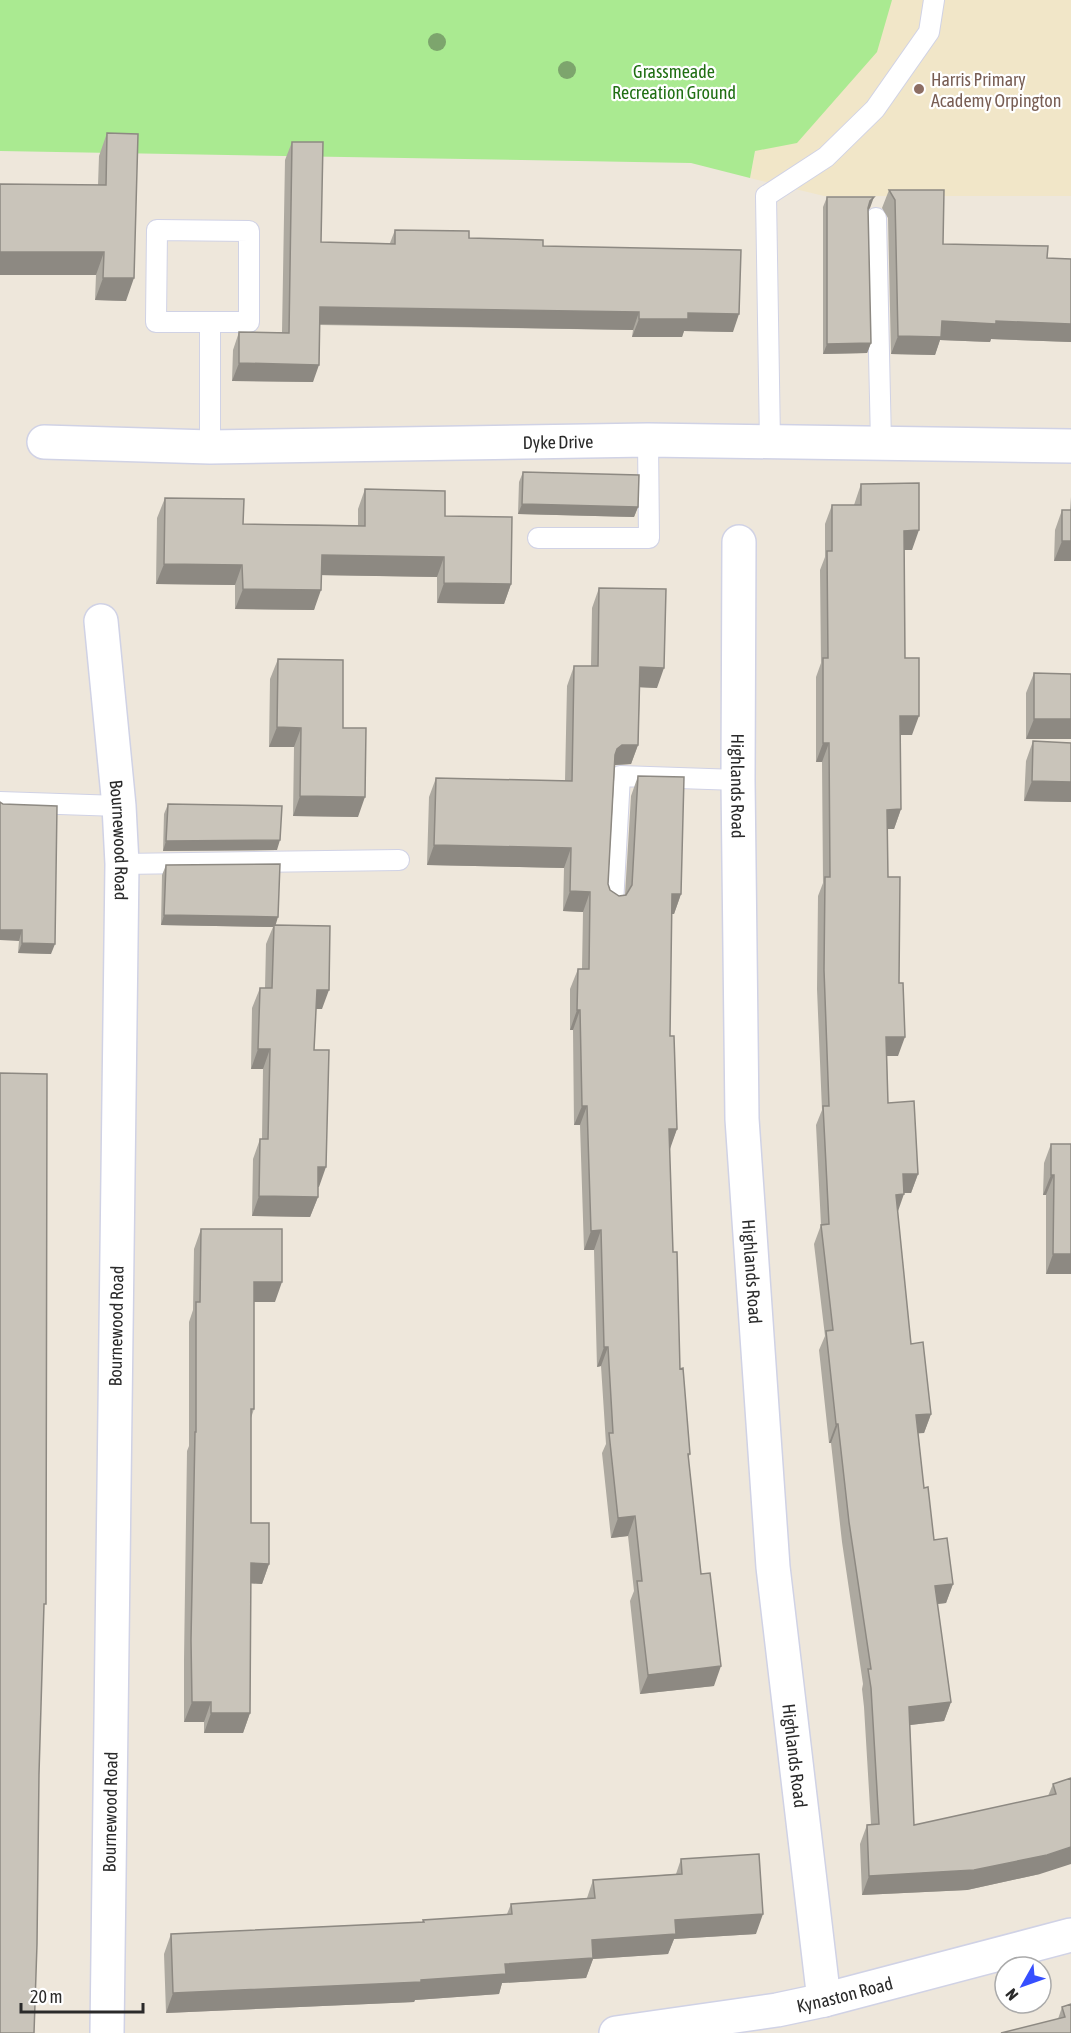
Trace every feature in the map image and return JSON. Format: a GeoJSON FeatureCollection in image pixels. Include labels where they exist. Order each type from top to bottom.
{"type":"FeatureCollection","features":[{"type":"Feature","properties":{"kind":"street","name":"Dyke Drive"},"geometry":{"type":"LineString","coordinates":[[44,442],[210,447],[648,440],[1071,446]]}},
{"type":"Feature","properties":{"kind":"street","name":"Highlands Road"},"geometry":{"type":"LineString","coordinates":[[739,542],[738,780],[742,1119],[772,1555],[824,2000]]}},
{"type":"Feature","properties":{"kind":"street","name":"Bournewood Road"},"geometry":{"type":"LineString","coordinates":[[101,621],[119,807],[122,864],[107,2033]]}},
{"type":"Feature","properties":{"kind":"street","name":"Kynaston Road"},"geometry":{"type":"LineString","coordinates":[[616,2033],[777,2010],[824,2000],[1071,1935]]}},
{"type":"Feature","properties":{"kind":"lane"},"geometry":{"type":"LineString","coordinates":[[770,442],[766,196],[826,157],[875,109],[929,33],[934,0]]}},
{"type":"Feature","properties":{"kind":"lane"},"geometry":{"type":"LineString","coordinates":[[876,218],[881,443]]}},
{"type":"Feature","properties":{"kind":"lane"},"geometry":{"type":"LineString","coordinates":[[157,230],[249,231],[249,322],[210,322],[156,322],[157,230]]}},
{"type":"Feature","properties":{"kind":"lane"},"geometry":{"type":"LineString","coordinates":[[210,322],[210,447]]}},
{"type":"Feature","properties":{"kind":"lane"},"geometry":{"type":"LineString","coordinates":[[538,538],[649,538],[648,440]]}},
{"type":"Feature","properties":{"kind":"lane"},"geometry":{"type":"LineString","coordinates":[[613,904],[620,776],[738,780]]}},
{"type":"Feature","properties":{"kind":"lane"},"geometry":{"type":"LineString","coordinates":[[0,802],[119,807]]}},
{"type":"Feature","properties":{"kind":"lane"},"geometry":{"type":"LineString","coordinates":[[122,864],[399,860]]}},
{"type":"Feature","properties":{"kind":"shaded area","name":"Harris Primary Academy Orpington"},"geometry":{"type":"Polygon","coordinates":[[[783,0],[1071,0],[1071,196],[824,196],[750,178],[783,0]]]}},
{"type":"Feature","properties":{"kind":"green space","name":"Grassmeade Recreation Ground"},"geometry":{"type":"Polygon","coordinates":[[[0,0],[892,0],[877,52],[797,143],[755,151],[750,178],[691,163],[0,151],[0,0]]]}},
{"type":"Feature","properties":{"kind":"building"},"geometry":{"type":"Polygon","coordinates":[[[107,133],[138,134],[134,278],[103,278],[104,252],[0,252],[0,184],[106,185],[107,133]]]}},
{"type":"Feature","properties":{"kind":"building"},"geometry":{"type":"Polygon","coordinates":[[[292,142],[323,142],[321,242],[395,244],[395,230],[469,231],[469,238],[543,240],[543,246],[741,250],[739,314],[688,313],[688,319],[639,319],[639,312],[320,307],[319,365],[239,363],[239,332],[289,333],[292,142]]]}},
{"type":"Feature","properties":{"kind":"building"},"geometry":{"type":"Polygon","coordinates":[[[889,190],[944,190],[943,244],[1048,246],[1047,258],[1071,259],[1071,324],[942,321],[941,337],[898,336],[895,200],[889,190]]]}},
{"type":"Feature","properties":{"kind":"building"},"geometry":{"type":"Polygon","coordinates":[[[827,197],[874,197],[868,208],[871,343],[827,344],[827,197]]]}},
{"type":"Feature","properties":{"kind":"building"},"geometry":{"type":"Polygon","coordinates":[[[523,472],[639,475],[638,507],[522,504],[523,472]]]}},
{"type":"Feature","properties":{"kind":"building"},"geometry":{"type":"Polygon","coordinates":[[[919,483],[919,530],[904,531],[905,658],[919,658],[919,716],[900,716],[901,809],[887,810],[888,877],[900,877],[899,983],[903,983],[905,1037],[886,1037],[888,1103],[914,1101],[918,1174],[903,1174],[904,1194],[896,1195],[911,1344],[923,1342],[931,1414],[916,1415],[924,1488],[928,1487],[934,1540],[947,1538],[953,1584],[935,1586],[951,1702],[909,1707],[914,1825],[1056,1794],[1053,1784],[1071,1778],[1071,1847],[1047,1855],[974,1870],[869,1876],[867,1825],[879,1824],[868,1669],[871,1669],[849,1522],[838,1424],[836,1424],[826,1331],[833,1330],[821,1225],[829,1224],[823,1106],[829,1106],[824,970],[825,877],[830,877],[829,743],[823,743],[823,658],[828,658],[827,551],[832,551],[832,505],[861,505],[861,484],[919,483]]]}},
{"type":"Feature","properties":{"kind":"building"},"geometry":{"type":"Polygon","coordinates":[[[365,489],[445,491],[445,516],[512,517],[511,584],[444,583],[444,557],[322,555],[321,590],[243,589],[242,565],[164,564],[165,498],[244,499],[243,524],[365,526],[365,489]]]}},
{"type":"Feature","properties":{"kind":"building"},"geometry":{"type":"Polygon","coordinates":[[[1062,510],[1071,510],[1071,541],[1062,541],[1062,510]]]}},
{"type":"Feature","properties":{"kind":"building"},"geometry":{"type":"Polygon","coordinates":[[[599,588],[666,589],[664,668],[640,667],[638,745],[622,745],[617,749],[615,755],[608,884],[610,890],[619,896],[626,895],[632,885],[638,776],[684,777],[681,894],[672,894],[670,1036],[674,1036],[677,1129],[669,1129],[673,1252],[677,1252],[680,1369],[683,1368],[690,1454],[688,1454],[701,1574],[710,1573],[721,1666],[648,1675],[637,1581],[642,1581],[635,1516],[618,1518],[609,1433],[613,1433],[608,1347],[604,1347],[601,1230],[591,1231],[587,1106],[582,1106],[580,1010],[577,1010],[578,969],[589,969],[590,892],[570,891],[571,848],[434,845],[436,778],[572,781],[574,666],[598,666],[599,588]]]}},
{"type":"Feature","properties":{"kind":"building"},"geometry":{"type":"Polygon","coordinates":[[[278,659],[343,660],[343,728],[366,728],[365,797],[300,796],[301,728],[277,727],[278,659]]]}},
{"type":"Feature","properties":{"kind":"building"},"geometry":{"type":"Polygon","coordinates":[[[1034,673],[1071,674],[1071,719],[1034,719],[1034,673]]]}},
{"type":"Feature","properties":{"kind":"building"},"geometry":{"type":"Polygon","coordinates":[[[1033,741],[1071,743],[1071,782],[1032,781],[1033,741]]]}},
{"type":"Feature","properties":{"kind":"building"},"geometry":{"type":"Polygon","coordinates":[[[0,802],[57,806],[55,944],[22,943],[22,930],[0,930],[0,802]]]}},
{"type":"Feature","properties":{"kind":"building"},"geometry":{"type":"Polygon","coordinates":[[[168,804],[282,806],[280,840],[166,841],[168,804]]]}},
{"type":"Feature","properties":{"kind":"building"},"geometry":{"type":"Polygon","coordinates":[[[280,864],[278,917],[164,915],[166,865],[280,864]]]}},
{"type":"Feature","properties":{"kind":"building"},"geometry":{"type":"Polygon","coordinates":[[[274,925],[330,926],[329,990],[317,990],[314,1050],[329,1050],[326,1167],[318,1167],[318,1197],[259,1196],[260,1139],[268,1139],[270,1049],[258,1049],[260,988],[272,988],[274,925]]]}},
{"type":"Feature","properties":{"kind":"building"},"geometry":{"type":"Polygon","coordinates":[[[0,1073],[47,1074],[46,1604],[44,1604],[39,1774],[34,2033],[0,2033],[0,1073]]]}},
{"type":"Feature","properties":{"kind":"building"},"geometry":{"type":"Polygon","coordinates":[[[1051,1144],[1071,1144],[1071,1254],[1053,1254],[1054,1175],[1051,1175],[1051,1144]]]}},
{"type":"Feature","properties":{"kind":"building"},"geometry":{"type":"Polygon","coordinates":[[[201,1229],[282,1229],[282,1282],[254,1282],[251,1523],[269,1523],[269,1564],[251,1563],[250,1713],[211,1713],[211,1702],[192,1702],[196,1302],[200,1302],[201,1229]]]}},
{"type":"Feature","properties":{"kind":"building"},"geometry":{"type":"Polygon","coordinates":[[[759,1854],[763,1914],[675,1920],[676,1934],[592,1940],[593,1958],[505,1964],[506,1974],[421,1980],[421,1982],[173,1993],[171,1934],[424,1922],[423,1920],[512,1914],[511,1904],[595,1898],[593,1880],[682,1874],[681,1859],[759,1854]]]}},
{"type":"Feature","properties":{"kind":"building"},"geometry":{"type":"Polygon","coordinates":[[[1071,2004],[1071,2033],[1001,2033],[1065,2017],[1062,2007],[1071,2004]]]}},
{"type":"Feature","properties":{"kind":"place","name":"Harris Primary Academy Orpington"},"geometry":{"type":"Point","coordinates":[919,89]}}]}
